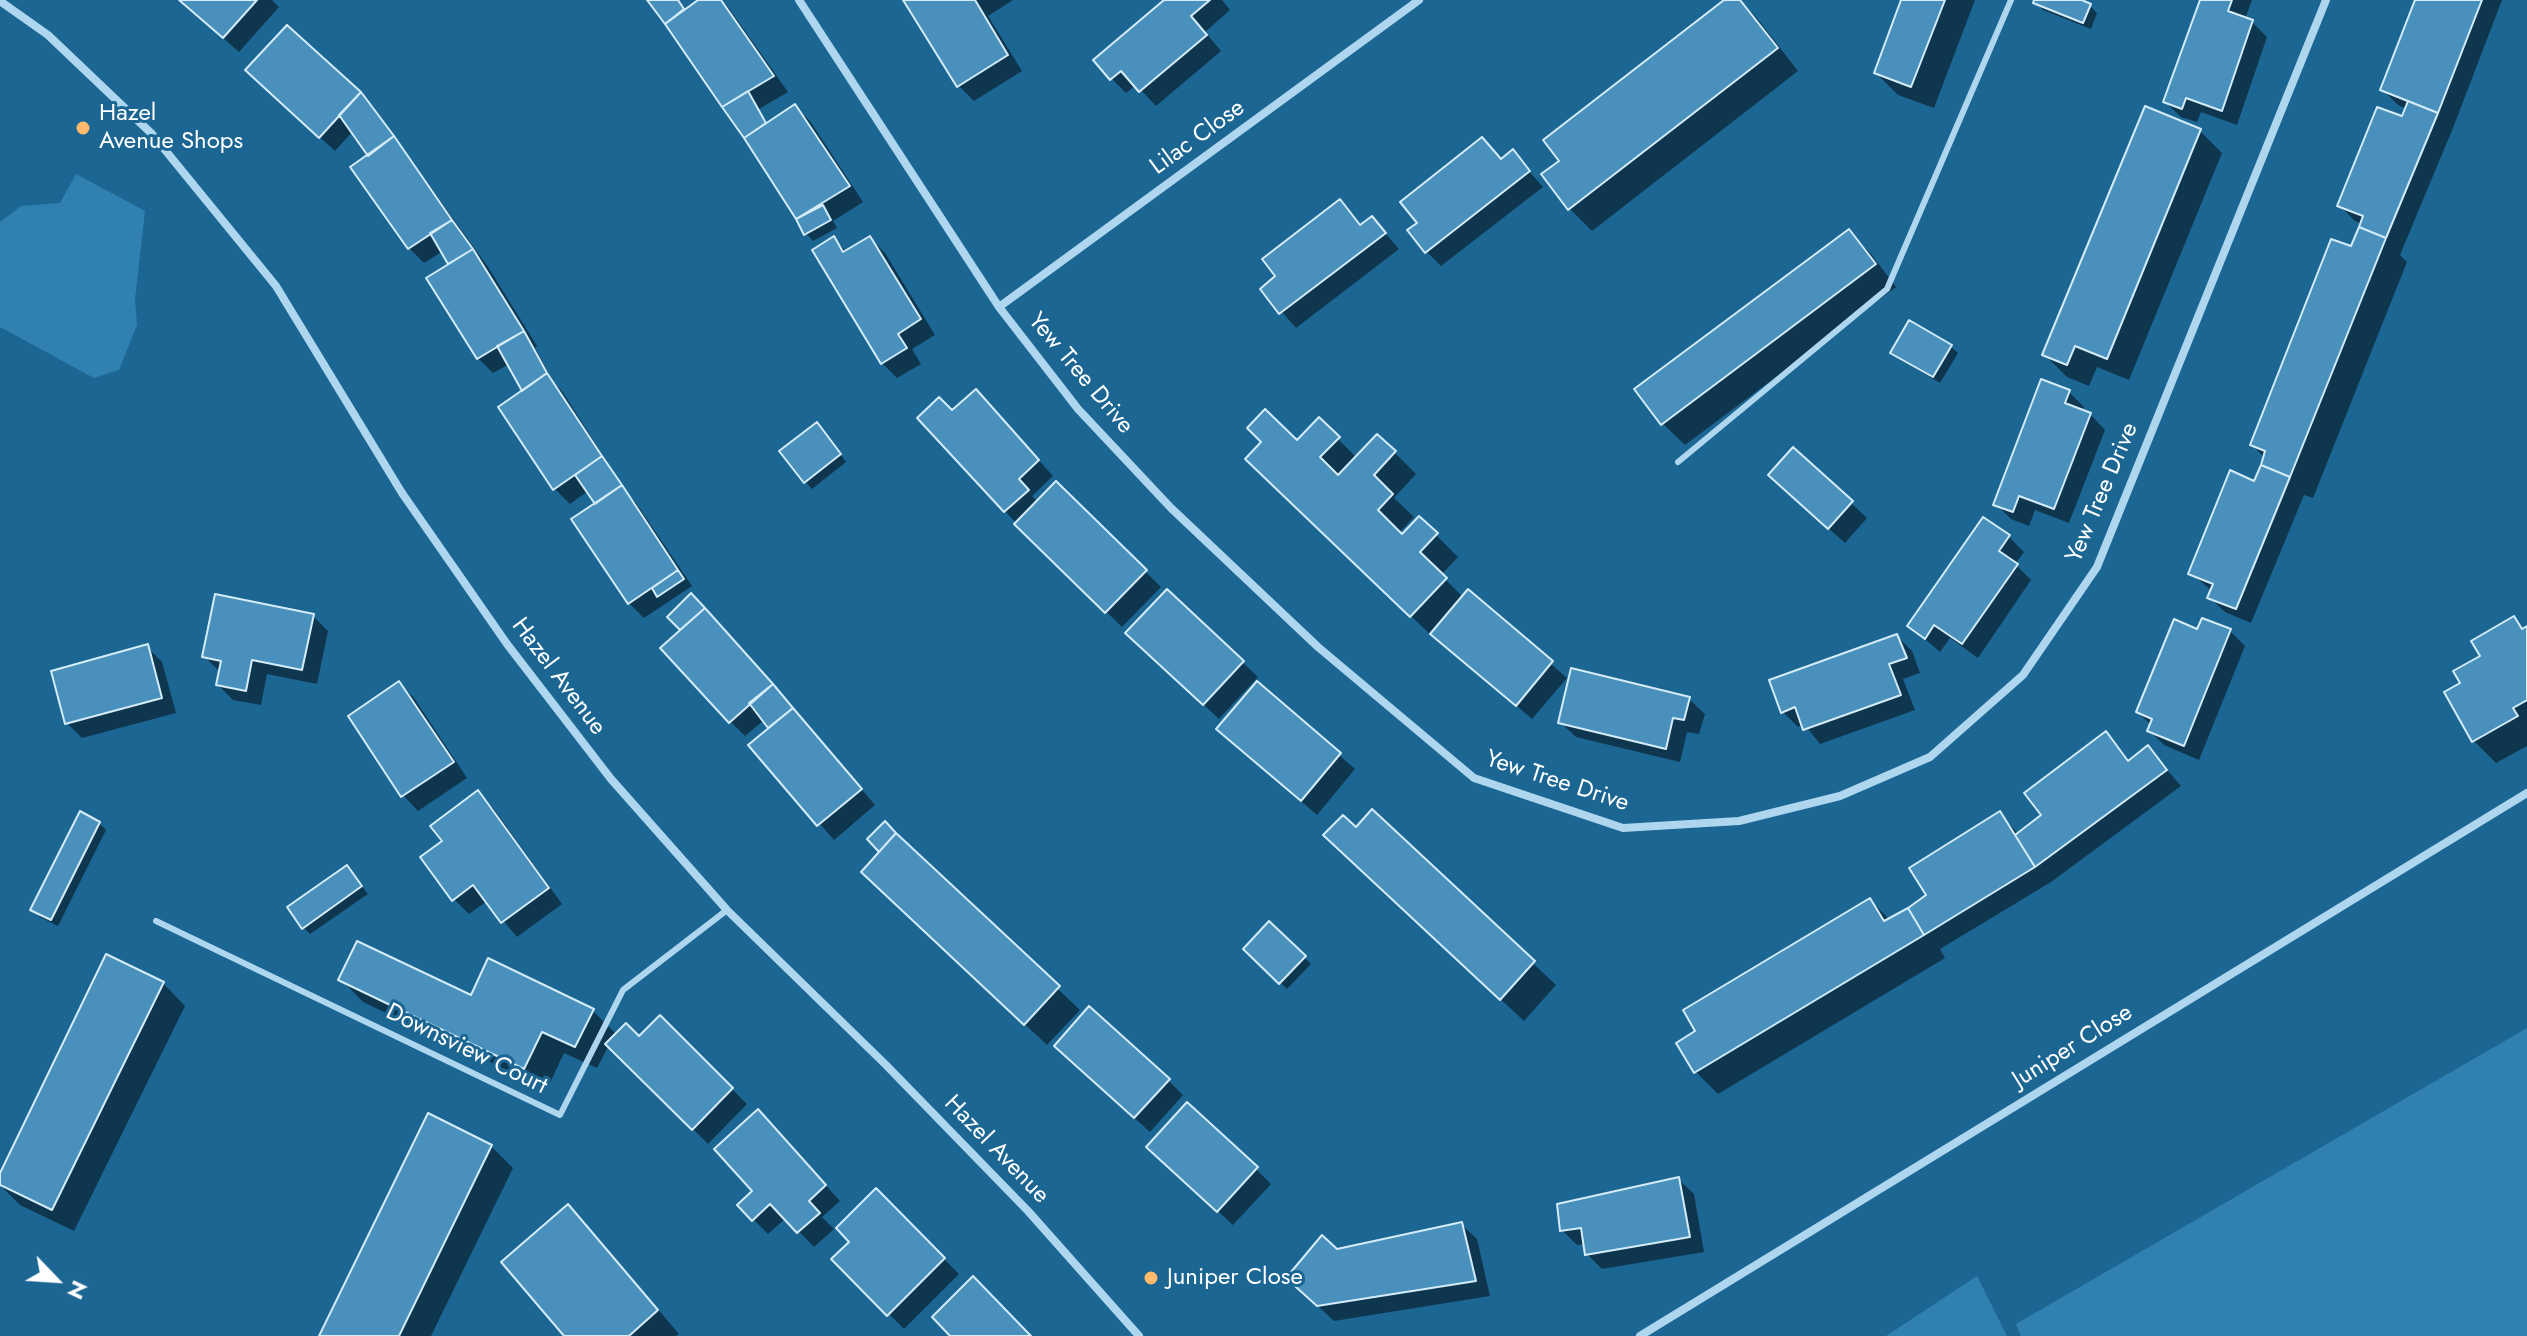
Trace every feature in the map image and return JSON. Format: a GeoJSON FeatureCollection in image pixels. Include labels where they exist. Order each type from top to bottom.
{"type":"FeatureCollection","features":[{"type":"Feature","properties":{"kind":"street","name":"Yew Tree Drive"},"geometry":{"type":"LineString","coordinates":[[799,0],[999,307],[1078,409],[1171,508],[1318,647],[1474,778],[1623,828],[1739,821],[1840,796],[1930,757],[2023,675],[2097,567],[2326,0]]}},
{"type":"Feature","properties":{"kind":"street","name":"Lilac Close"},"geometry":{"type":"LineString","coordinates":[[999,307],[1419,0]]}},
{"type":"Feature","properties":{"kind":"street","name":"Hazel Avenue"},"geometry":{"type":"LineString","coordinates":[[0,1],[48,35],[152,134],[276,286],[402,493],[507,644],[611,779],[727,910],[886,1065],[1028,1211],[1139,1336]]}},
{"type":"Feature","properties":{"kind":"street","name":"Juniper Close"},"geometry":{"type":"LineString","coordinates":[[1640,1336],[2527,793]]}},
{"type":"Feature","properties":{"kind":"lane"},"geometry":{"type":"LineString","coordinates":[[1678,462],[1887,289],[2011,0]]}},
{"type":"Feature","properties":{"kind":"lane","name":"Downsview Court"},"geometry":{"type":"LineString","coordinates":[[156,921],[560,1115],[623,990],[727,910]]}},
{"type":"Feature","properties":{"kind":"shaded area"},"geometry":{"type":"Polygon","coordinates":[[[76,174],[145,211],[135,299],[137,325],[119,370],[94,378],[0,327],[0,222],[21,206],[60,203],[76,174]]]}},
{"type":"Feature","properties":{"kind":"shaded area"},"geometry":{"type":"Polygon","coordinates":[[[2527,1028],[2527,1336],[2021,1336],[2016,1324],[2527,1028]]]}},
{"type":"Feature","properties":{"kind":"shaded area"},"geometry":{"type":"Polygon","coordinates":[[[1977,1276],[2007,1336],[1886,1336],[1977,1276]]]}},
{"type":"Feature","properties":{"kind":"building"},"geometry":{"type":"Polygon","coordinates":[[[179,0],[257,0],[223,38],[179,0]]]}},
{"type":"Feature","properties":{"kind":"building"},"geometry":{"type":"Polygon","coordinates":[[[647,0],[678,0],[684,9],[665,24],[647,0]]]}},
{"type":"Feature","properties":{"kind":"building"},"geometry":{"type":"Polygon","coordinates":[[[698,0],[721,0],[774,76],[722,107],[665,24],[698,0]]]}},
{"type":"Feature","properties":{"kind":"building"},"geometry":{"type":"Polygon","coordinates":[[[903,0],[975,0],[1008,55],[957,87],[903,0]]]}},
{"type":"Feature","properties":{"kind":"building"},"geometry":{"type":"Polygon","coordinates":[[[1164,0],[1210,0],[1191,16],[1207,35],[1139,92],[1121,71],[1110,80],[1093,60],[1164,0]]]}},
{"type":"Feature","properties":{"kind":"building"},"geometry":{"type":"Polygon","coordinates":[[[1724,0],[1740,0],[1778,48],[1568,210],[1541,174],[1559,161],[1543,140],[1724,0]]]}},
{"type":"Feature","properties":{"kind":"building"},"geometry":{"type":"Polygon","coordinates":[[[1901,0],[1945,0],[1911,87],[1874,73],[1901,0]]]}},
{"type":"Feature","properties":{"kind":"building"},"geometry":{"type":"Polygon","coordinates":[[[2034,0],[2082,0],[2091,4],[2083,23],[2033,3],[2034,0]]]}},
{"type":"Feature","properties":{"kind":"building"},"geometry":{"type":"Polygon","coordinates":[[[2200,0],[2232,0],[2228,11],[2253,20],[2222,111],[2186,98],[2182,109],[2163,102],[2200,0]]]}},
{"type":"Feature","properties":{"kind":"building"},"geometry":{"type":"Polygon","coordinates":[[[2415,0],[2482,0],[2438,113],[2380,90],[2415,0]]]}},
{"type":"Feature","properties":{"kind":"building"},"geometry":{"type":"Polygon","coordinates":[[[287,25],[361,92],[319,138],[245,70],[287,25]]]}},
{"type":"Feature","properties":{"kind":"building"},"geometry":{"type":"Polygon","coordinates":[[[748,91],[766,123],[744,138],[722,107],[748,91]]]}},
{"type":"Feature","properties":{"kind":"building"},"geometry":{"type":"Polygon","coordinates":[[[361,92],[394,136],[368,156],[339,115],[361,92]]]}},
{"type":"Feature","properties":{"kind":"building"},"geometry":{"type":"Polygon","coordinates":[[[2408,101],[2438,113],[2386,238],[2359,227],[2363,216],[2337,206],[2377,107],[2402,116],[2408,101]]]}},
{"type":"Feature","properties":{"kind":"building"},"geometry":{"type":"Polygon","coordinates":[[[795,104],[850,186],[796,219],[744,138],[795,104]]]}},
{"type":"Feature","properties":{"kind":"building"},"geometry":{"type":"Polygon","coordinates":[[[2145,106],[2201,129],[2107,359],[2075,346],[2067,365],[2042,355],[2145,106]]]}},
{"type":"Feature","properties":{"kind":"building"},"geometry":{"type":"Polygon","coordinates":[[[394,136],[452,220],[408,249],[350,167],[394,136]]]}},
{"type":"Feature","properties":{"kind":"building"},"geometry":{"type":"Polygon","coordinates":[[[1482,137],[1501,159],[1513,149],[1530,171],[1425,253],[1407,230],[1417,223],[1400,202],[1482,137]]]}},
{"type":"Feature","properties":{"kind":"building"},"geometry":{"type":"Polygon","coordinates":[[[1340,199],[1360,225],[1372,216],[1386,233],[1279,314],[1260,289],[1275,276],[1262,259],[1340,199]]]}},
{"type":"Feature","properties":{"kind":"building"},"geometry":{"type":"Polygon","coordinates":[[[823,205],[831,220],[804,235],[796,219],[823,205]]]}},
{"type":"Feature","properties":{"kind":"building"},"geometry":{"type":"Polygon","coordinates":[[[452,220],[473,249],[448,264],[430,233],[452,220]]]}},
{"type":"Feature","properties":{"kind":"building"},"geometry":{"type":"Polygon","coordinates":[[[2359,227],[2386,238],[2290,477],[2261,465],[2265,451],[2250,445],[2331,239],[2351,246],[2359,227]]]}},
{"type":"Feature","properties":{"kind":"building"},"geometry":{"type":"Polygon","coordinates":[[[1849,229],[1876,264],[1661,425],[1634,389],[1849,229]]]}},
{"type":"Feature","properties":{"kind":"building"},"geometry":{"type":"Polygon","coordinates":[[[834,236],[843,252],[870,236],[921,319],[898,334],[907,348],[881,364],[812,250],[834,236]]]}},
{"type":"Feature","properties":{"kind":"building"},"geometry":{"type":"Polygon","coordinates":[[[473,249],[524,331],[477,359],[426,278],[473,249]]]}},
{"type":"Feature","properties":{"kind":"building"},"geometry":{"type":"Polygon","coordinates":[[[1909,320],[1952,345],[1933,377],[1890,353],[1909,320]]]}},
{"type":"Feature","properties":{"kind":"building"},"geometry":{"type":"Polygon","coordinates":[[[524,331],[547,373],[522,391],[497,346],[524,331]]]}},
{"type":"Feature","properties":{"kind":"building"},"geometry":{"type":"Polygon","coordinates":[[[547,373],[602,456],[553,490],[498,407],[547,373]]]}},
{"type":"Feature","properties":{"kind":"building"},"geometry":{"type":"Polygon","coordinates":[[[2041,379],[2070,390],[2065,403],[2091,413],[2054,509],[2019,496],[2013,512],[1993,505],[2041,379]]]}},
{"type":"Feature","properties":{"kind":"building"},"geometry":{"type":"Polygon","coordinates":[[[976,389],[1039,460],[1019,479],[1029,490],[1004,512],[917,418],[939,397],[952,410],[976,389]]]}},
{"type":"Feature","properties":{"kind":"building"},"geometry":{"type":"Polygon","coordinates":[[[1265,409],[1297,440],[1319,417],[1340,437],[1320,457],[1338,475],[1377,434],[1396,451],[1374,475],[1393,494],[1378,510],[1402,534],[1419,516],[1438,533],[1420,552],[1447,578],[1410,617],[1245,459],[1261,442],[1247,428],[1265,409]]]}},
{"type":"Feature","properties":{"kind":"building"},"geometry":{"type":"Polygon","coordinates":[[[817,422],[841,454],[804,483],[779,451],[817,422]]]}},
{"type":"Feature","properties":{"kind":"building"},"geometry":{"type":"Polygon","coordinates":[[[1793,447],[1853,501],[1828,529],[1768,475],[1793,447]]]}},
{"type":"Feature","properties":{"kind":"building"},"geometry":{"type":"Polygon","coordinates":[[[602,456],[622,485],[595,504],[575,475],[602,456]]]}},
{"type":"Feature","properties":{"kind":"building"},"geometry":{"type":"Polygon","coordinates":[[[2261,465],[2290,477],[2236,609],[2207,598],[2213,584],[2188,574],[2230,470],[2254,481],[2261,465]]]}},
{"type":"Feature","properties":{"kind":"building"},"geometry":{"type":"Polygon","coordinates":[[[1056,481],[1147,570],[1105,613],[1014,524],[1056,481]]]}},
{"type":"Feature","properties":{"kind":"building"},"geometry":{"type":"Polygon","coordinates":[[[622,485],[678,570],[628,604],[571,519],[622,485]]]}},
{"type":"Feature","properties":{"kind":"building"},"geometry":{"type":"Polygon","coordinates":[[[1983,517],[2010,535],[1999,551],[2018,564],[1962,644],[1934,625],[1925,639],[1907,626],[1983,517]]]}},
{"type":"Feature","properties":{"kind":"building"},"geometry":{"type":"Polygon","coordinates":[[[678,570],[684,579],[657,597],[652,588],[678,570]]]}},
{"type":"Feature","properties":{"kind":"building"},"geometry":{"type":"Polygon","coordinates":[[[1167,589],[1244,661],[1203,705],[1125,633],[1167,589]]]}},
{"type":"Feature","properties":{"kind":"building"},"geometry":{"type":"Polygon","coordinates":[[[1468,589],[1553,661],[1516,706],[1430,634],[1468,589]]]}},
{"type":"Feature","properties":{"kind":"building"},"geometry":{"type":"Polygon","coordinates":[[[691,593],[705,608],[680,630],[667,617],[691,593]]]}},
{"type":"Feature","properties":{"kind":"building"},"geometry":{"type":"Polygon","coordinates":[[[215,594],[314,614],[302,670],[252,660],[246,691],[216,685],[221,661],[202,657],[215,594]]]}},
{"type":"Feature","properties":{"kind":"building"},"geometry":{"type":"Polygon","coordinates":[[[705,608],[773,684],[729,723],[660,648],[705,608]]]}},
{"type":"Feature","properties":{"kind":"building"},"geometry":{"type":"Polygon","coordinates":[[[2514,616],[2522,629],[2527,626],[2527,700],[2513,708],[2518,716],[2472,742],[2444,692],[2460,683],[2453,671],[2480,656],[2471,641],[2514,616]]]}},
{"type":"Feature","properties":{"kind":"building"},"geometry":{"type":"Polygon","coordinates":[[[2202,618],[2231,629],[2184,746],[2147,731],[2152,719],[2136,712],[2174,619],[2197,629],[2202,618]]]}},
{"type":"Feature","properties":{"kind":"building"},"geometry":{"type":"Polygon","coordinates":[[[1897,634],[1907,658],[1889,664],[1901,695],[1803,730],[1795,707],[1781,713],[1769,680],[1897,634]]]}},
{"type":"Feature","properties":{"kind":"building"},"geometry":{"type":"Polygon","coordinates":[[[148,644],[162,698],[65,724],[51,671],[148,644]]]}},
{"type":"Feature","properties":{"kind":"building"},"geometry":{"type":"Polygon","coordinates":[[[1571,668],[1690,697],[1684,720],[1673,718],[1666,749],[1558,723],[1571,668]]]}},
{"type":"Feature","properties":{"kind":"building"},"geometry":{"type":"Polygon","coordinates":[[[399,681],[454,762],[401,797],[348,716],[399,681]]]}},
{"type":"Feature","properties":{"kind":"building"},"geometry":{"type":"Polygon","coordinates":[[[1257,681],[1341,753],[1301,801],[1216,729],[1257,681]]]}},
{"type":"Feature","properties":{"kind":"building"},"geometry":{"type":"Polygon","coordinates":[[[773,684],[793,708],[768,728],[749,703],[773,684]]]}},
{"type":"Feature","properties":{"kind":"building"},"geometry":{"type":"Polygon","coordinates":[[[793,708],[862,789],[817,826],[748,745],[793,708]]]}},
{"type":"Feature","properties":{"kind":"building"},"geometry":{"type":"Polygon","coordinates":[[[2106,731],[2128,761],[2148,745],[2167,770],[2035,867],[2015,835],[2041,815],[2024,793],[2106,731]]]}},
{"type":"Feature","properties":{"kind":"building"},"geometry":{"type":"Polygon","coordinates":[[[478,790],[549,888],[501,923],[473,885],[452,901],[420,857],[442,841],[430,826],[478,790]]]}},
{"type":"Feature","properties":{"kind":"building"},"geometry":{"type":"Polygon","coordinates":[[[1372,809],[1535,961],[1500,1000],[1323,835],[1343,815],[1356,827],[1372,809]]]}},
{"type":"Feature","properties":{"kind":"building"},"geometry":{"type":"Polygon","coordinates":[[[80,811],[100,822],[51,920],[30,910],[80,811]]]}},
{"type":"Feature","properties":{"kind":"building"},"geometry":{"type":"Polygon","coordinates":[[[2000,811],[2035,867],[1924,935],[1908,908],[1926,895],[1909,868],[2000,811]]]}},
{"type":"Feature","properties":{"kind":"building"},"geometry":{"type":"Polygon","coordinates":[[[885,821],[896,833],[879,852],[867,839],[885,821]]]}},
{"type":"Feature","properties":{"kind":"building"},"geometry":{"type":"Polygon","coordinates":[[[896,833],[1060,986],[1024,1025],[861,872],[896,833]]]}},
{"type":"Feature","properties":{"kind":"building"},"geometry":{"type":"Polygon","coordinates":[[[347,865],[362,886],[302,929],[287,907],[347,865]]]}},
{"type":"Feature","properties":{"kind":"building"},"geometry":{"type":"Polygon","coordinates":[[[1870,898],[1884,921],[1908,908],[1924,935],[1694,1073],[1676,1043],[1695,1031],[1683,1010],[1870,898]]]}},
{"type":"Feature","properties":{"kind":"building"},"geometry":{"type":"Polygon","coordinates":[[[1269,921],[1306,956],[1279,984],[1243,949],[1269,921]]]}},
{"type":"Feature","properties":{"kind":"building"},"geometry":{"type":"Polygon","coordinates":[[[357,941],[471,995],[488,958],[594,1009],[575,1047],[542,1032],[524,1069],[338,980],[357,941]]]}},
{"type":"Feature","properties":{"kind":"building"},"geometry":{"type":"Polygon","coordinates":[[[106,954],[164,982],[52,1210],[0,1185],[0,1173],[106,954]]]}},
{"type":"Feature","properties":{"kind":"building"},"geometry":{"type":"Polygon","coordinates":[[[1089,1006],[1170,1079],[1134,1118],[1054,1046],[1089,1006]]]}},
{"type":"Feature","properties":{"kind":"building"},"geometry":{"type":"Polygon","coordinates":[[[660,1015],[733,1088],[692,1130],[605,1044],[626,1023],[639,1036],[660,1015]]]}},
{"type":"Feature","properties":{"kind":"building"},"geometry":{"type":"Polygon","coordinates":[[[1187,1102],[1258,1167],[1217,1212],[1146,1147],[1187,1102]]]}},
{"type":"Feature","properties":{"kind":"building"},"geometry":{"type":"Polygon","coordinates":[[[758,1109],[826,1185],[809,1201],[820,1213],[797,1233],[770,1204],[752,1221],[737,1205],[752,1191],[714,1149],[758,1109]]]}},
{"type":"Feature","properties":{"kind":"building"},"geometry":{"type":"Polygon","coordinates":[[[428,1113],[492,1145],[399,1336],[319,1336],[428,1113]]]}},
{"type":"Feature","properties":{"kind":"building"},"geometry":{"type":"Polygon","coordinates":[[[1679,1177],[1690,1237],[1585,1255],[1581,1228],[1560,1231],[1557,1204],[1679,1177]]]}},
{"type":"Feature","properties":{"kind":"building"},"geometry":{"type":"Polygon","coordinates":[[[876,1188],[945,1258],[887,1316],[831,1259],[849,1242],[836,1228],[876,1188]]]}},
{"type":"Feature","properties":{"kind":"building"},"geometry":{"type":"Polygon","coordinates":[[[568,1204],[658,1310],[629,1336],[564,1336],[501,1262],[568,1204]]]}},
{"type":"Feature","properties":{"kind":"building"},"geometry":{"type":"Polygon","coordinates":[[[1462,1222],[1476,1281],[1317,1306],[1286,1278],[1322,1235],[1337,1249],[1462,1222]]]}},
{"type":"Feature","properties":{"kind":"building"},"geometry":{"type":"Polygon","coordinates":[[[973,1276],[1031,1336],[950,1336],[932,1317],[973,1276]]]}},
{"type":"Feature","properties":{"kind":"place","name":"Hazel Avenue Shops"},"geometry":{"type":"Point","coordinates":[83,128]}},
{"type":"Feature","properties":{"kind":"place","name":"Juniper Close"},"geometry":{"type":"Point","coordinates":[1151,1278]}}]}
